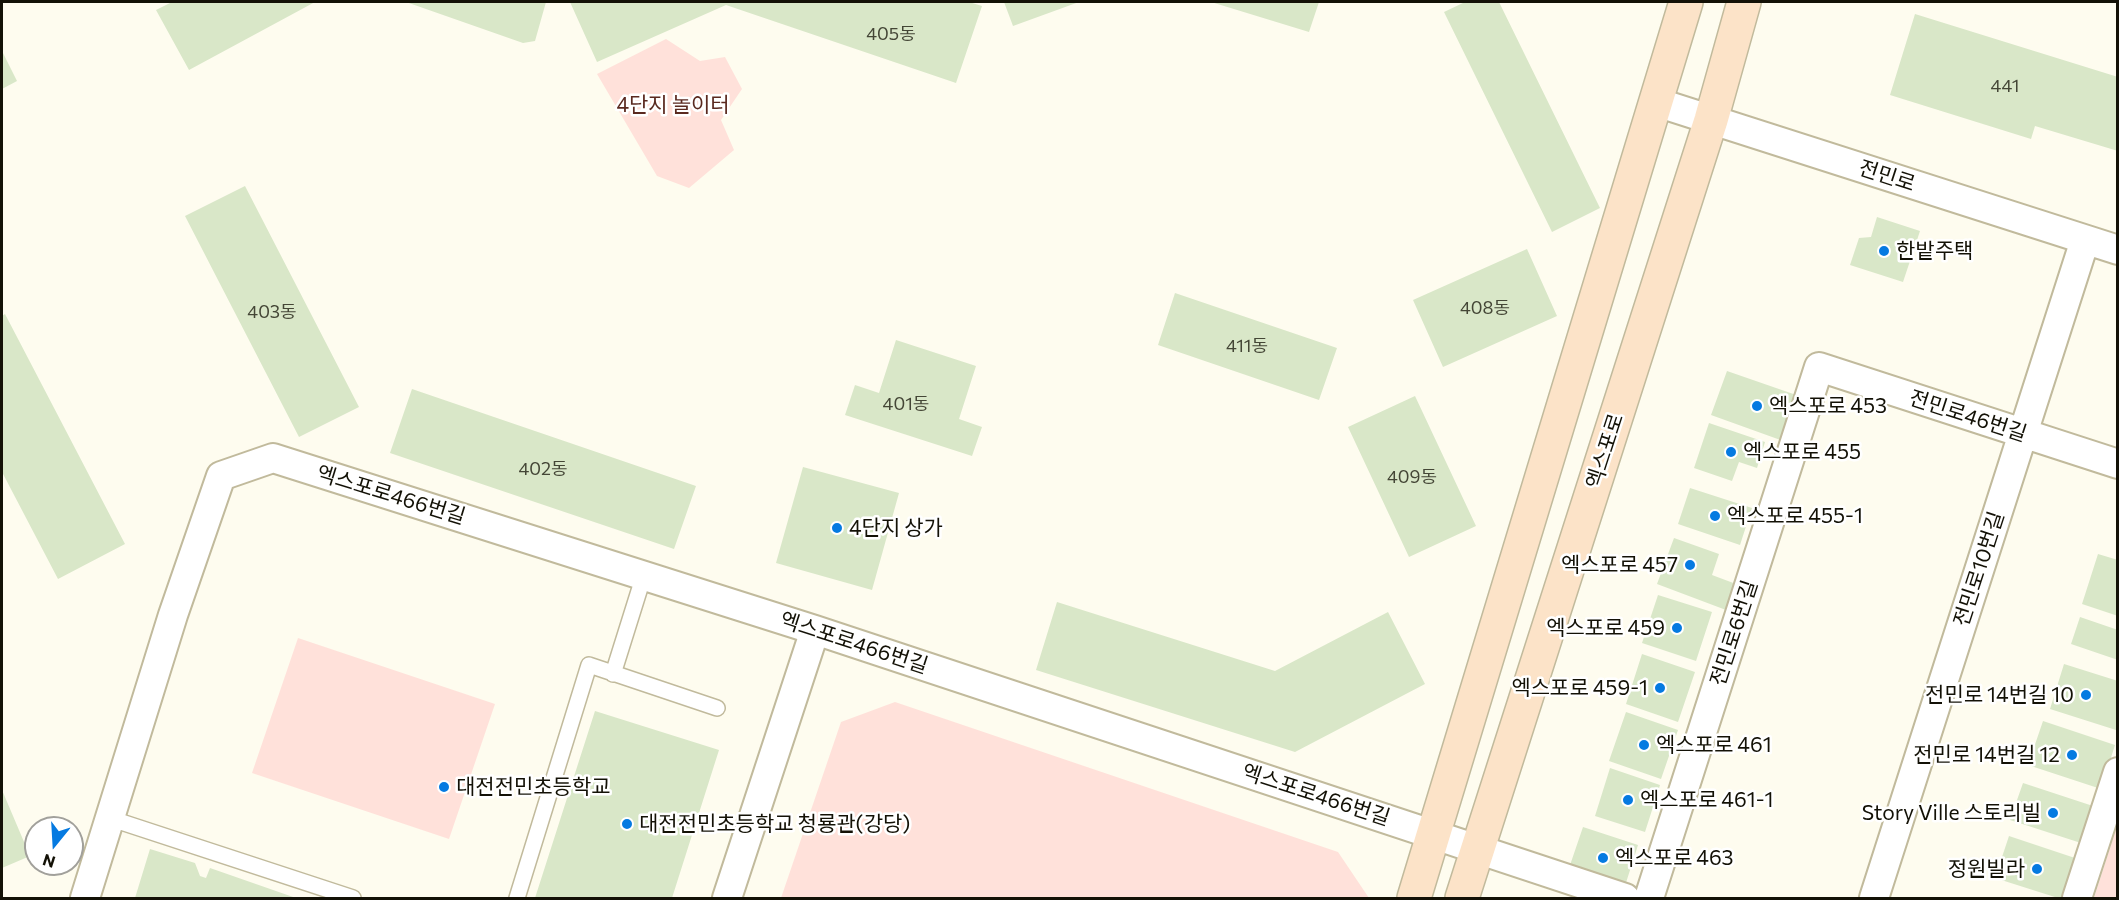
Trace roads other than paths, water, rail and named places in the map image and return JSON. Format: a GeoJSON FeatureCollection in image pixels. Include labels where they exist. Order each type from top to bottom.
{"type":"FeatureCollection","features":[{"type":"Feature","properties":{"kind":"main road"},"geometry":{"type":"LineString","coordinates":[[1414,898],[1686,2]]}},
{"type":"Feature","properties":{"kind":"main road","name":"엑스포로"},"geometry":{"type":"LineString","coordinates":[[1462,898],[1711,120],[1744,2]]}},
{"type":"Feature","properties":{"kind":"street","name":"전민로"},"geometry":{"type":"LineString","coordinates":[[1656,102],[2118,250]]}},
{"type":"Feature","properties":{"kind":"street","name":"전민로10번길"},"geometry":{"type":"LineString","coordinates":[[1874,898],[2085,240]]}},
{"type":"Feature","properties":{"kind":"street","name":"전민로46번길"},"geometry":{"type":"LineString","coordinates":[[1819,367],[2118,464]]}},
{"type":"Feature","properties":{"kind":"street","name":"전민로6번길"},"geometry":{"type":"LineString","coordinates":[[1649,898],[1819,367]]}},
{"type":"Feature","properties":{"kind":"street","name":"엑스포로466번길"},"geometry":{"type":"LineString","coordinates":[[109,818],[176,605],[221,476],[273,458],[815,630],[1625,898]]}},
{"type":"Feature","properties":{"kind":"street"},"geometry":{"type":"LineString","coordinates":[[727,898],[815,630]]}},
{"type":"Feature","properties":{"kind":"street"},"geometry":{"type":"LineString","coordinates":[[2077,898],[2118,772]]}},
{"type":"Feature","properties":{"kind":"street"},"geometry":{"type":"LineString","coordinates":[[84,898],[109,818]]}},
{"type":"Feature","properties":{"kind":"lane"},"geometry":{"type":"LineString","coordinates":[[613,674],[644,575]]}},
{"type":"Feature","properties":{"kind":"lane"},"geometry":{"type":"LineString","coordinates":[[517,898],[590,665],[717,708]]}},
{"type":"Feature","properties":{"kind":"lane"},"geometry":{"type":"LineString","coordinates":[[109,818],[353,898]]}},
{"type":"Feature","properties":{"kind":"place","name":"한밭주택"},"geometry":{"type":"Point","coordinates":[1884,251]}},
{"type":"Feature","properties":{"kind":"place","name":"엑스포로 453"},"geometry":{"type":"Point","coordinates":[1757,406]}},
{"type":"Feature","properties":{"kind":"place","name":"엑스포로 455"},"geometry":{"type":"Point","coordinates":[1731,452]}},
{"type":"Feature","properties":{"kind":"place","name":"엑스포로 455-1"},"geometry":{"type":"Point","coordinates":[1715,516]}},
{"type":"Feature","properties":{"kind":"place","name":"4단지 상가"},"geometry":{"type":"Point","coordinates":[837,528]}},
{"type":"Feature","properties":{"kind":"place","name":"엑스포로 457"},"geometry":{"type":"Point","coordinates":[1690,565]}},
{"type":"Feature","properties":{"kind":"place","name":"엑스포로 459"},"geometry":{"type":"Point","coordinates":[1677,628]}},
{"type":"Feature","properties":{"kind":"place","name":"엑스포로 459-1"},"geometry":{"type":"Point","coordinates":[1660,688]}},
{"type":"Feature","properties":{"kind":"place","name":"전민로 14번길 10"},"geometry":{"type":"Point","coordinates":[2086,695]}},
{"type":"Feature","properties":{"kind":"place","name":"엑스포로 461"},"geometry":{"type":"Point","coordinates":[1644,745]}},
{"type":"Feature","properties":{"kind":"place","name":"전민로 14번길 12"},"geometry":{"type":"Point","coordinates":[2072,755]}},
{"type":"Feature","properties":{"kind":"place","name":"대전전민초등학교"},"geometry":{"type":"Point","coordinates":[444,787]}},
{"type":"Feature","properties":{"kind":"place","name":"엑스포로 461-1"},"geometry":{"type":"Point","coordinates":[1628,800]}},
{"type":"Feature","properties":{"kind":"place","name":"Story Ville 스토리빌"},"geometry":{"type":"Point","coordinates":[2053,813]}},
{"type":"Feature","properties":{"kind":"place","name":"대전전민초등학교 청룡관(강당)"},"geometry":{"type":"Point","coordinates":[627,824]}},
{"type":"Feature","properties":{"kind":"place","name":"엑스포로 463"},"geometry":{"type":"Point","coordinates":[1603,858]}},
{"type":"Feature","properties":{"kind":"place","name":"정원빌라"},"geometry":{"type":"Point","coordinates":[2037,869]}},
{"type":"Feature","properties":{"kind":"park label","name":"4단지 놀이터"},"geometry":{"type":"Point","coordinates":[673,105]}}]}
